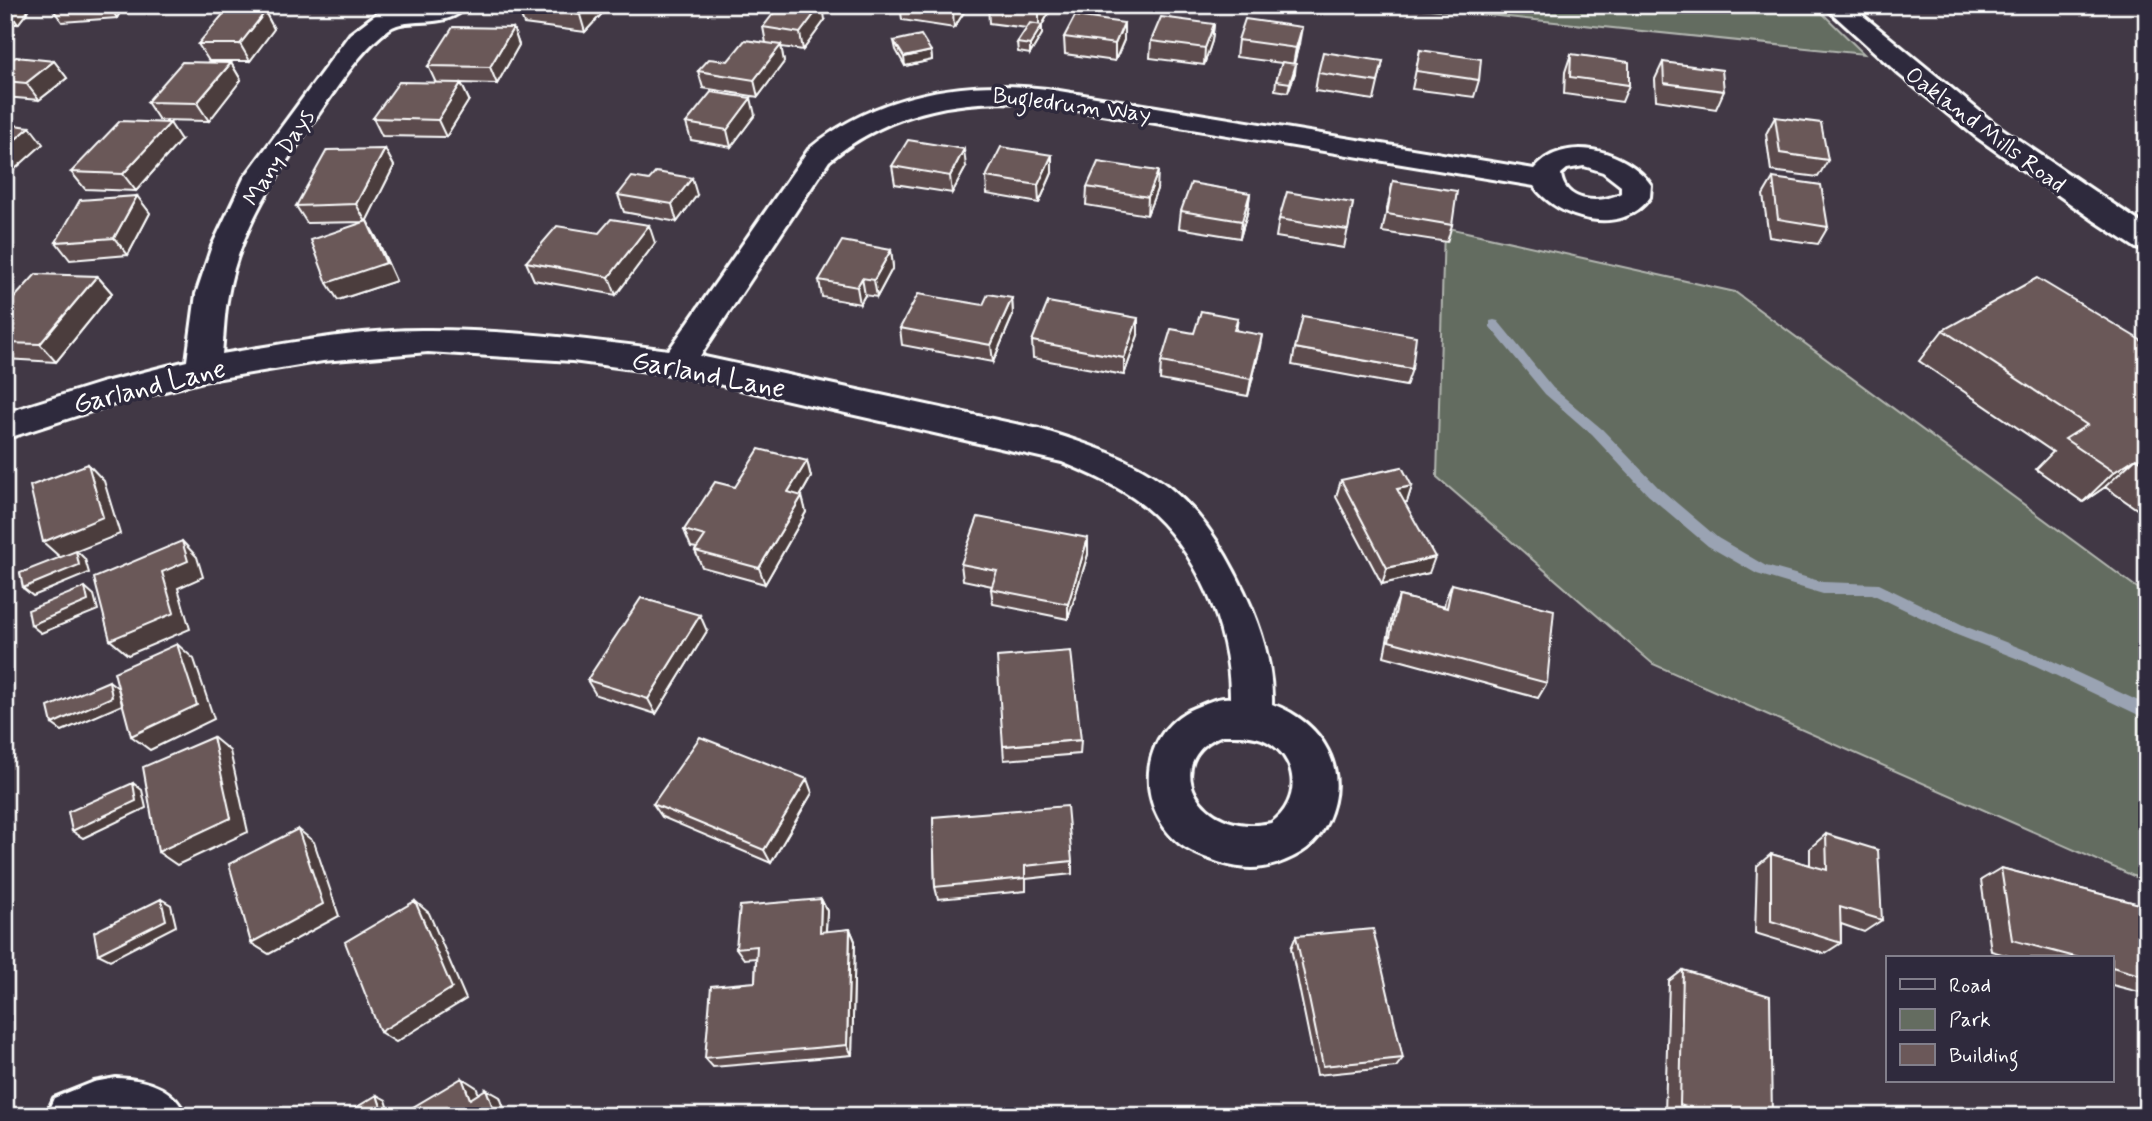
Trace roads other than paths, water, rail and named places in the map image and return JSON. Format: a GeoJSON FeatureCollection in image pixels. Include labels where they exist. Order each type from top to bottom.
{"type":"FeatureCollection","features":[{"type":"Feature","properties":{"kind":"street","name":"Many Days"},"geometry":{"type":"LineString","coordinates":[[203,369],[212,294],[227,246],[259,178],[359,39],[389,10],[425,16],[455,5]]}},
{"type":"Feature","properties":{"kind":"street","name":"Oakland Mills Road"},"geometry":{"type":"LineString","coordinates":[[1835,5],[1907,71],[1988,134],[2147,241]]}},
{"type":"Feature","properties":{"kind":"street","name":"Bugledrum Way"},"geometry":{"type":"LineString","coordinates":[[678,363],[819,155],[862,124],[950,96],[1012,93],[1047,97],[1543,179]]}},
{"type":"Feature","properties":{"kind":"street","name":"Garland Lane"},"geometry":{"type":"LineString","coordinates":[[5,426],[101,395],[203,369],[323,349],[428,341],[572,349],[678,363],[1039,442],[1078,453],[1113,468],[1151,490],[1180,516],[1205,549],[1249,651],[1253,686],[1250,716]]}},
{"type":"Feature","properties":{"kind":"street"},"geometry":{"type":"LineString","coordinates":[[72,1116],[94,1106],[133,1103],[160,1116]]}},
{"type":"Feature","properties":{"kind":"waterway"},"geometry":{"type":"LineString","coordinates":[[1494,324],[1549,391],[1597,432],[1653,491],[1713,542],[1762,570],[1823,588],[1874,588],[1962,631],[2041,662],[2147,712]]}}]}
